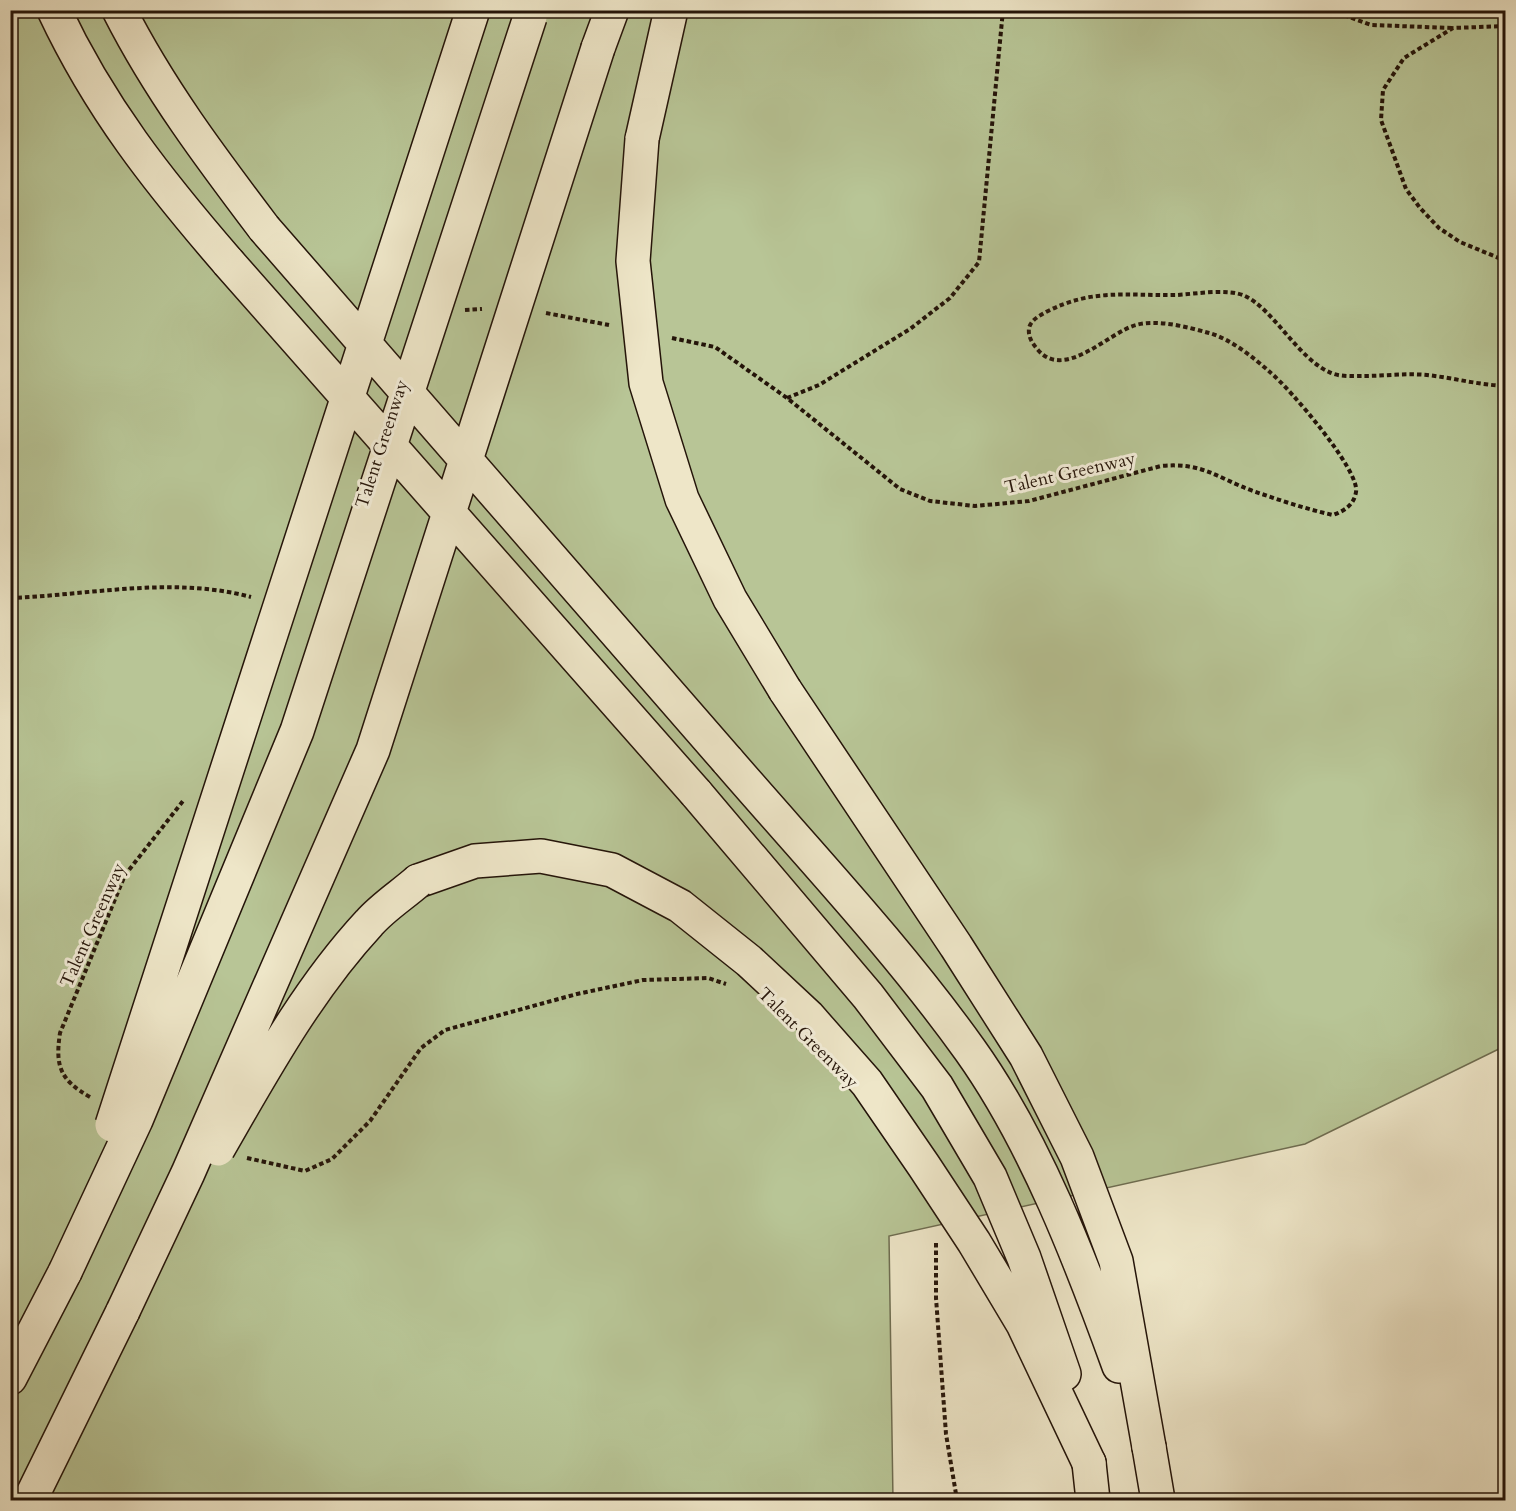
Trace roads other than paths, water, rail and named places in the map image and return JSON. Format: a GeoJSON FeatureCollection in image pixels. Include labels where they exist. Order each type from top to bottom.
{"type":"FeatureCollection","features":[{"type":"Feature","properties":{"kind":"main road"},"geometry":{"type":"LineString","coordinates":[[54,10],[75,55],[115,122],[167,191],[696,793],[868,996],[937,1087],[990,1177],[1024,1258],[1055,1341],[1089,1463],[1093,1500]]}},
{"type":"Feature","properties":{"kind":"main road"},"geometry":{"type":"LineString","coordinates":[[119,10],[140,52],[194,136],[264,228],[907,969],[970,1051],[1022,1137],[1066,1231],[1149,1446]]}},
{"type":"Feature","properties":{"kind":"main road"},"geometry":{"type":"LineString","coordinates":[[65,1272],[473,10]]}},
{"type":"Feature","properties":{"kind":"main road"},"geometry":{"type":"LineString","coordinates":[[30,1500],[188,1173],[373,750],[612,10]]}},
{"type":"Feature","properties":{"kind":"main road"},"geometry":{"type":"LineString","coordinates":[[671,10],[642,139],[633,261],[646,383],[682,499],[730,599],[785,690],[956,946],[1026,1056],[1077,1157],[1116,1261],[1158,1500]]}},
{"type":"Feature","properties":{"kind":"main road"},"geometry":{"type":"LineString","coordinates":[[10,1378],[65,1272],[136,1120],[297,731],[531,14]]}},
{"type":"Feature","properties":{"kind":"main road"},"geometry":{"type":"LineString","coordinates":[[123,1311],[279,1045],[326,973],[370,921],[418,881],[475,861],[541,856],[612,870],[680,906],[748,961],[808,1016],[867,1083],[974,1242],[1023,1324],[1089,1463]]}}]}
